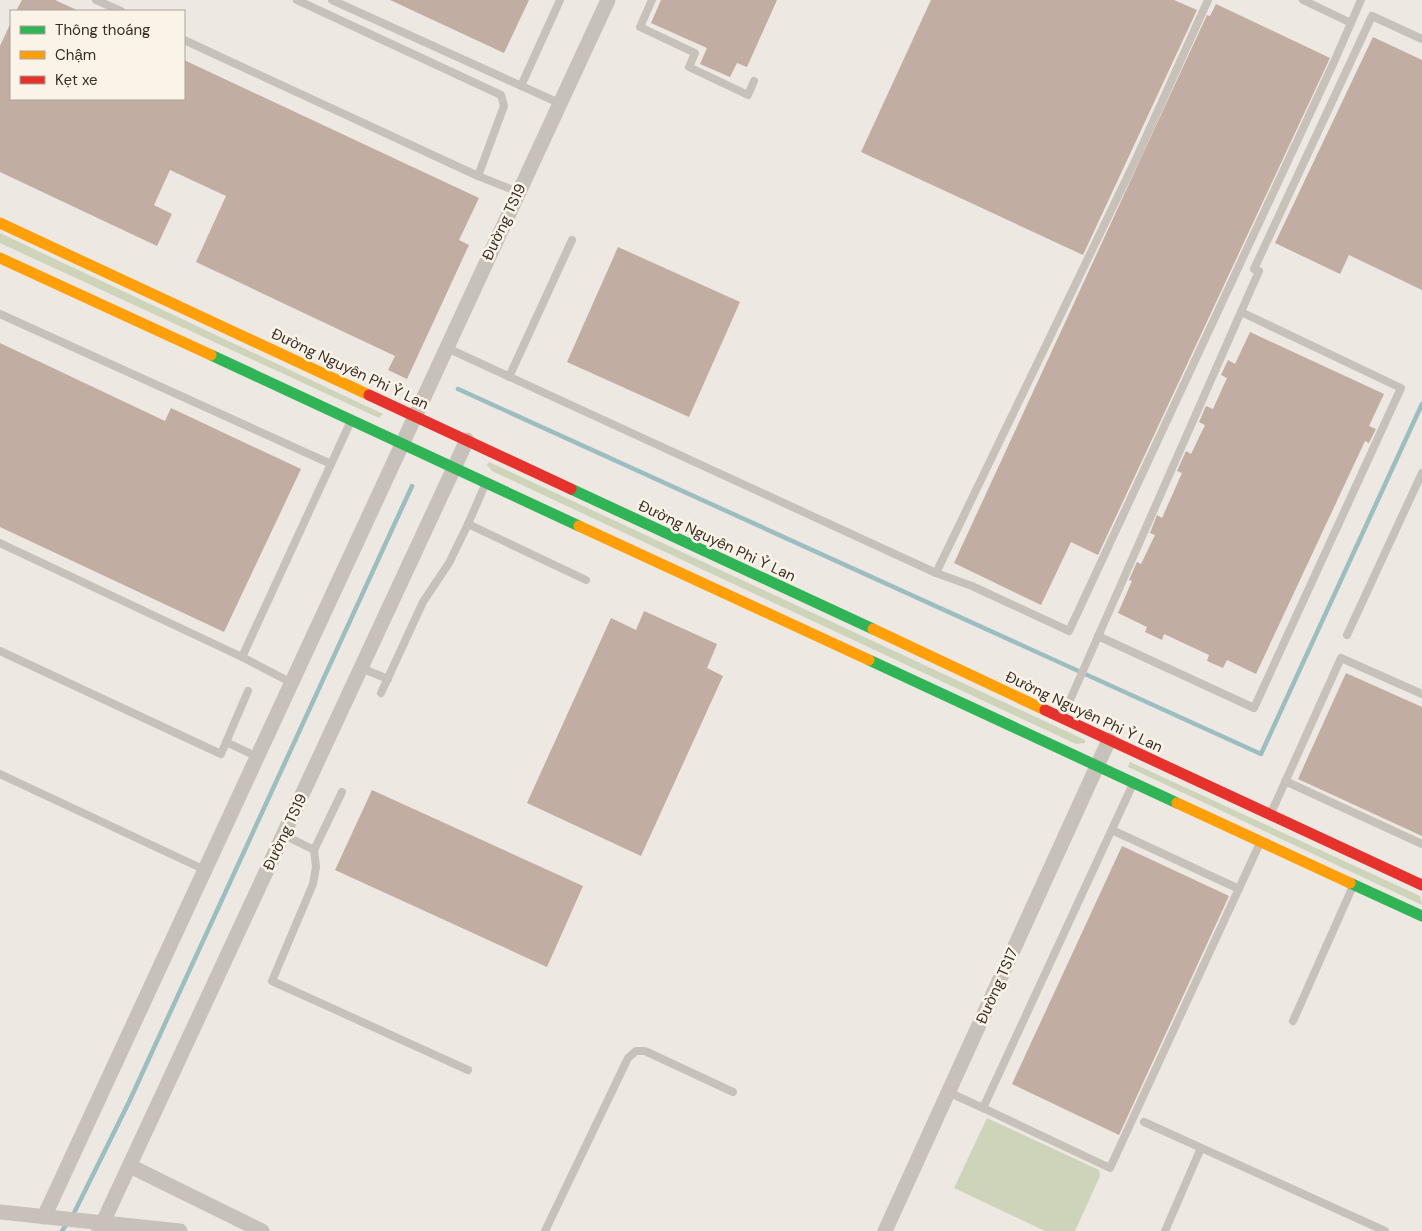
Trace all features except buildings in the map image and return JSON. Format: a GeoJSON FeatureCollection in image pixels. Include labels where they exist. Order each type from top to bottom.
{"type":"FeatureCollection","features":[{"type":"Feature","properties":{"kind":"main road","name":"Đường Nguyên Phi Ỷ Lan"},"geometry":{"type":"LineString","coordinates":[[0,223],[1422,885]]}},
{"type":"Feature","properties":{"kind":"main road"},"geometry":{"type":"LineString","coordinates":[[1,260],[1422,916]]}},
{"type":"Feature","properties":{"kind":"street","name":"Đường TS19"},"geometry":{"type":"LineString","coordinates":[[44,1217],[608,0]]}},
{"type":"Feature","properties":{"kind":"street","name":"Đường TS19"},"geometry":{"type":"LineString","coordinates":[[101,1227],[467,440]]}},
{"type":"Feature","properties":{"kind":"street","name":"Đường TS17"},"geometry":{"type":"LineString","coordinates":[[885,1231],[1108,740]]}},
{"type":"Feature","properties":{"kind":"street"},"geometry":{"type":"LineString","coordinates":[[130,1166],[262,1231]]}},
{"type":"Feature","properties":{"kind":"street"},"geometry":{"type":"LineString","coordinates":[[0,1212],[86,1220],[101,1227],[180,1231]]}},
{"type":"Feature","properties":{"kind":"lane"},"geometry":{"type":"LineString","coordinates":[[96,0],[119,10]]}},
{"type":"Feature","properties":{"kind":"lane"},"geometry":{"type":"LineString","coordinates":[[297,0],[501,95],[504,106],[478,176]]}},
{"type":"Feature","properties":{"kind":"lane"},"geometry":{"type":"LineString","coordinates":[[332,0],[559,103]]}},
{"type":"Feature","properties":{"kind":"lane"},"geometry":{"type":"LineString","coordinates":[[521,86],[560,0]]}},
{"type":"Feature","properties":{"kind":"lane"},"geometry":{"type":"LineString","coordinates":[[652,0],[640,27],[695,53],[689,67],[748,94],[754,81]]}},
{"type":"Feature","properties":{"kind":"lane"},"geometry":{"type":"LineString","coordinates":[[936,574],[1136,159],[1208,0]]}},
{"type":"Feature","properties":{"kind":"lane"},"geometry":{"type":"LineString","coordinates":[[1303,0],[1351,23]]}},
{"type":"Feature","properties":{"kind":"lane"},"geometry":{"type":"LineString","coordinates":[[447,348],[936,574],[972,586],[1069,631],[1361,0]]}},
{"type":"Feature","properties":{"kind":"lane"},"geometry":{"type":"LineString","coordinates":[[1062,718],[1259,271],[1254,269],[1372,16],[1422,39]]}},
{"type":"Feature","properties":{"kind":"lane"},"geometry":{"type":"LineString","coordinates":[[185,40],[478,176],[518,192]]}},
{"type":"Feature","properties":{"kind":"lane"},"geometry":{"type":"LineString","coordinates":[[509,377],[572,240]]}},
{"type":"Feature","properties":{"kind":"lane"},"geometry":{"type":"LineString","coordinates":[[1098,636],[1254,708],[1401,388],[1241,312]]}},
{"type":"Feature","properties":{"kind":"lane"},"geometry":{"type":"LineString","coordinates":[[0,314],[332,464]]}},
{"type":"Feature","properties":{"kind":"lane"},"geometry":{"type":"LineString","coordinates":[[242,657],[351,421]]}},
{"type":"Feature","properties":{"kind":"lane"},"geometry":{"type":"LineString","coordinates":[[1347,635],[1422,473]]}},
{"type":"Feature","properties":{"kind":"lane"},"geometry":{"type":"LineString","coordinates":[[381,693],[422,602],[449,563],[486,484]]}},
{"type":"Feature","properties":{"kind":"lane"},"geometry":{"type":"LineString","coordinates":[[468,524],[586,580]]}},
{"type":"Feature","properties":{"kind":"lane"},"geometry":{"type":"LineString","coordinates":[[0,544],[242,657],[292,683]]}},
{"type":"Feature","properties":{"kind":"lane"},"geometry":{"type":"LineString","coordinates":[[0,651],[221,754],[248,691]]}},
{"type":"Feature","properties":{"kind":"lane"},"geometry":{"type":"LineString","coordinates":[[1270,815],[1342,658],[1422,694]]}},
{"type":"Feature","properties":{"kind":"lane"},"geometry":{"type":"LineString","coordinates":[[361,668],[388,679]]}},
{"type":"Feature","properties":{"kind":"lane"},"geometry":{"type":"LineString","coordinates":[[226,742],[258,757]]}},
{"type":"Feature","properties":{"kind":"lane"},"geometry":{"type":"LineString","coordinates":[[0,774],[205,870]]}},
{"type":"Feature","properties":{"kind":"lane"},"geometry":{"type":"LineString","coordinates":[[1285,780],[1422,844]]}},
{"type":"Feature","properties":{"kind":"lane"},"geometry":{"type":"LineString","coordinates":[[983,1108],[1134,782]]}},
{"type":"Feature","properties":{"kind":"lane"},"geometry":{"type":"LineString","coordinates":[[342,792],[314,850],[316,867],[313,884],[272,981],[468,1070]]}},
{"type":"Feature","properties":{"kind":"lane"},"geometry":{"type":"LineString","coordinates":[[1112,830],[1238,889]]}},
{"type":"Feature","properties":{"kind":"lane"},"geometry":{"type":"LineString","coordinates":[[284,835],[314,850]]}},
{"type":"Feature","properties":{"kind":"lane"},"geometry":{"type":"LineString","coordinates":[[948,1092],[1110,1168],[1261,841]]}},
{"type":"Feature","properties":{"kind":"lane"},"geometry":{"type":"LineString","coordinates":[[1293,1020],[1354,884]]}},
{"type":"Feature","properties":{"kind":"lane"},"geometry":{"type":"LineString","coordinates":[[545,1231],[628,1058],[636,1051],[645,1051],[733,1092]]}},
{"type":"Feature","properties":{"kind":"lane"},"geometry":{"type":"LineString","coordinates":[[1144,1122],[1385,1231]]}},
{"type":"Feature","properties":{"kind":"lane"},"geometry":{"type":"LineString","coordinates":[[1165,1231],[1201,1148]]}},
{"type":"Feature","properties":{"kind":"green space"},"geometry":{"type":"Polygon","coordinates":[[[0,233],[383,414],[379,418],[0,243],[0,233]]]}},
{"type":"Feature","properties":{"kind":"green space"},"geometry":{"type":"Polygon","coordinates":[[[489,462],[1085,740],[1085,743],[1076,744],[492,471],[487,465],[489,462]]]}},
{"type":"Feature","properties":{"kind":"green space"},"geometry":{"type":"Polygon","coordinates":[[[1130,762],[1420,896],[1422,905],[1128,767],[1130,762]]]}},
{"type":"Feature","properties":{"kind":"green space"},"geometry":{"type":"Polygon","coordinates":[[[987,1118],[1099,1170],[1100,1176],[1075,1231],[1045,1231],[954,1188],[987,1118]]]}},
{"type":"Feature","properties":{"kind":"waterway"},"geometry":{"type":"LineString","coordinates":[[458,389],[1261,754],[1422,404]]}},
{"type":"Feature","properties":{"kind":"waterway"},"geometry":{"type":"LineString","coordinates":[[73,1215],[129,1102],[412,486]]}},
{"type":"Feature","properties":{"kind":"waterway"},"geometry":{"type":"LineString","coordinates":[[62,1231],[68,1222]]}},
{"type":"Feature","properties":{"kind":"traffic: fast"},"geometry":{"type":"LineString","coordinates":[[211,355],[579,526]]}},
{"type":"Feature","properties":{"kind":"traffic: fast"},"geometry":{"type":"LineString","coordinates":[[571,489],[873,629]]}},
{"type":"Feature","properties":{"kind":"traffic: fast"},"geometry":{"type":"LineString","coordinates":[[869,660],[1177,803]]}},
{"type":"Feature","properties":{"kind":"traffic: fast"},"geometry":{"type":"LineString","coordinates":[[1350,883],[1422,916]]}},
{"type":"Feature","properties":{"kind":"traffic: slow"},"geometry":{"type":"LineString","coordinates":[[0,223],[369,395]]}},
{"type":"Feature","properties":{"kind":"traffic: slow"},"geometry":{"type":"LineString","coordinates":[[0,258],[211,355]]}},
{"type":"Feature","properties":{"kind":"traffic: slow"},"geometry":{"type":"LineString","coordinates":[[579,526],[869,660]]}},
{"type":"Feature","properties":{"kind":"traffic: slow"},"geometry":{"type":"LineString","coordinates":[[873,629],[1045,710]]}},
{"type":"Feature","properties":{"kind":"traffic: slow"},"geometry":{"type":"LineString","coordinates":[[1177,803],[1350,883]]}},
{"type":"Feature","properties":{"kind":"traffic: jam"},"geometry":{"type":"LineString","coordinates":[[369,395],[571,489]]}},
{"type":"Feature","properties":{"kind":"traffic: jam"},"geometry":{"type":"LineString","coordinates":[[1045,710],[1422,885]]}}]}
